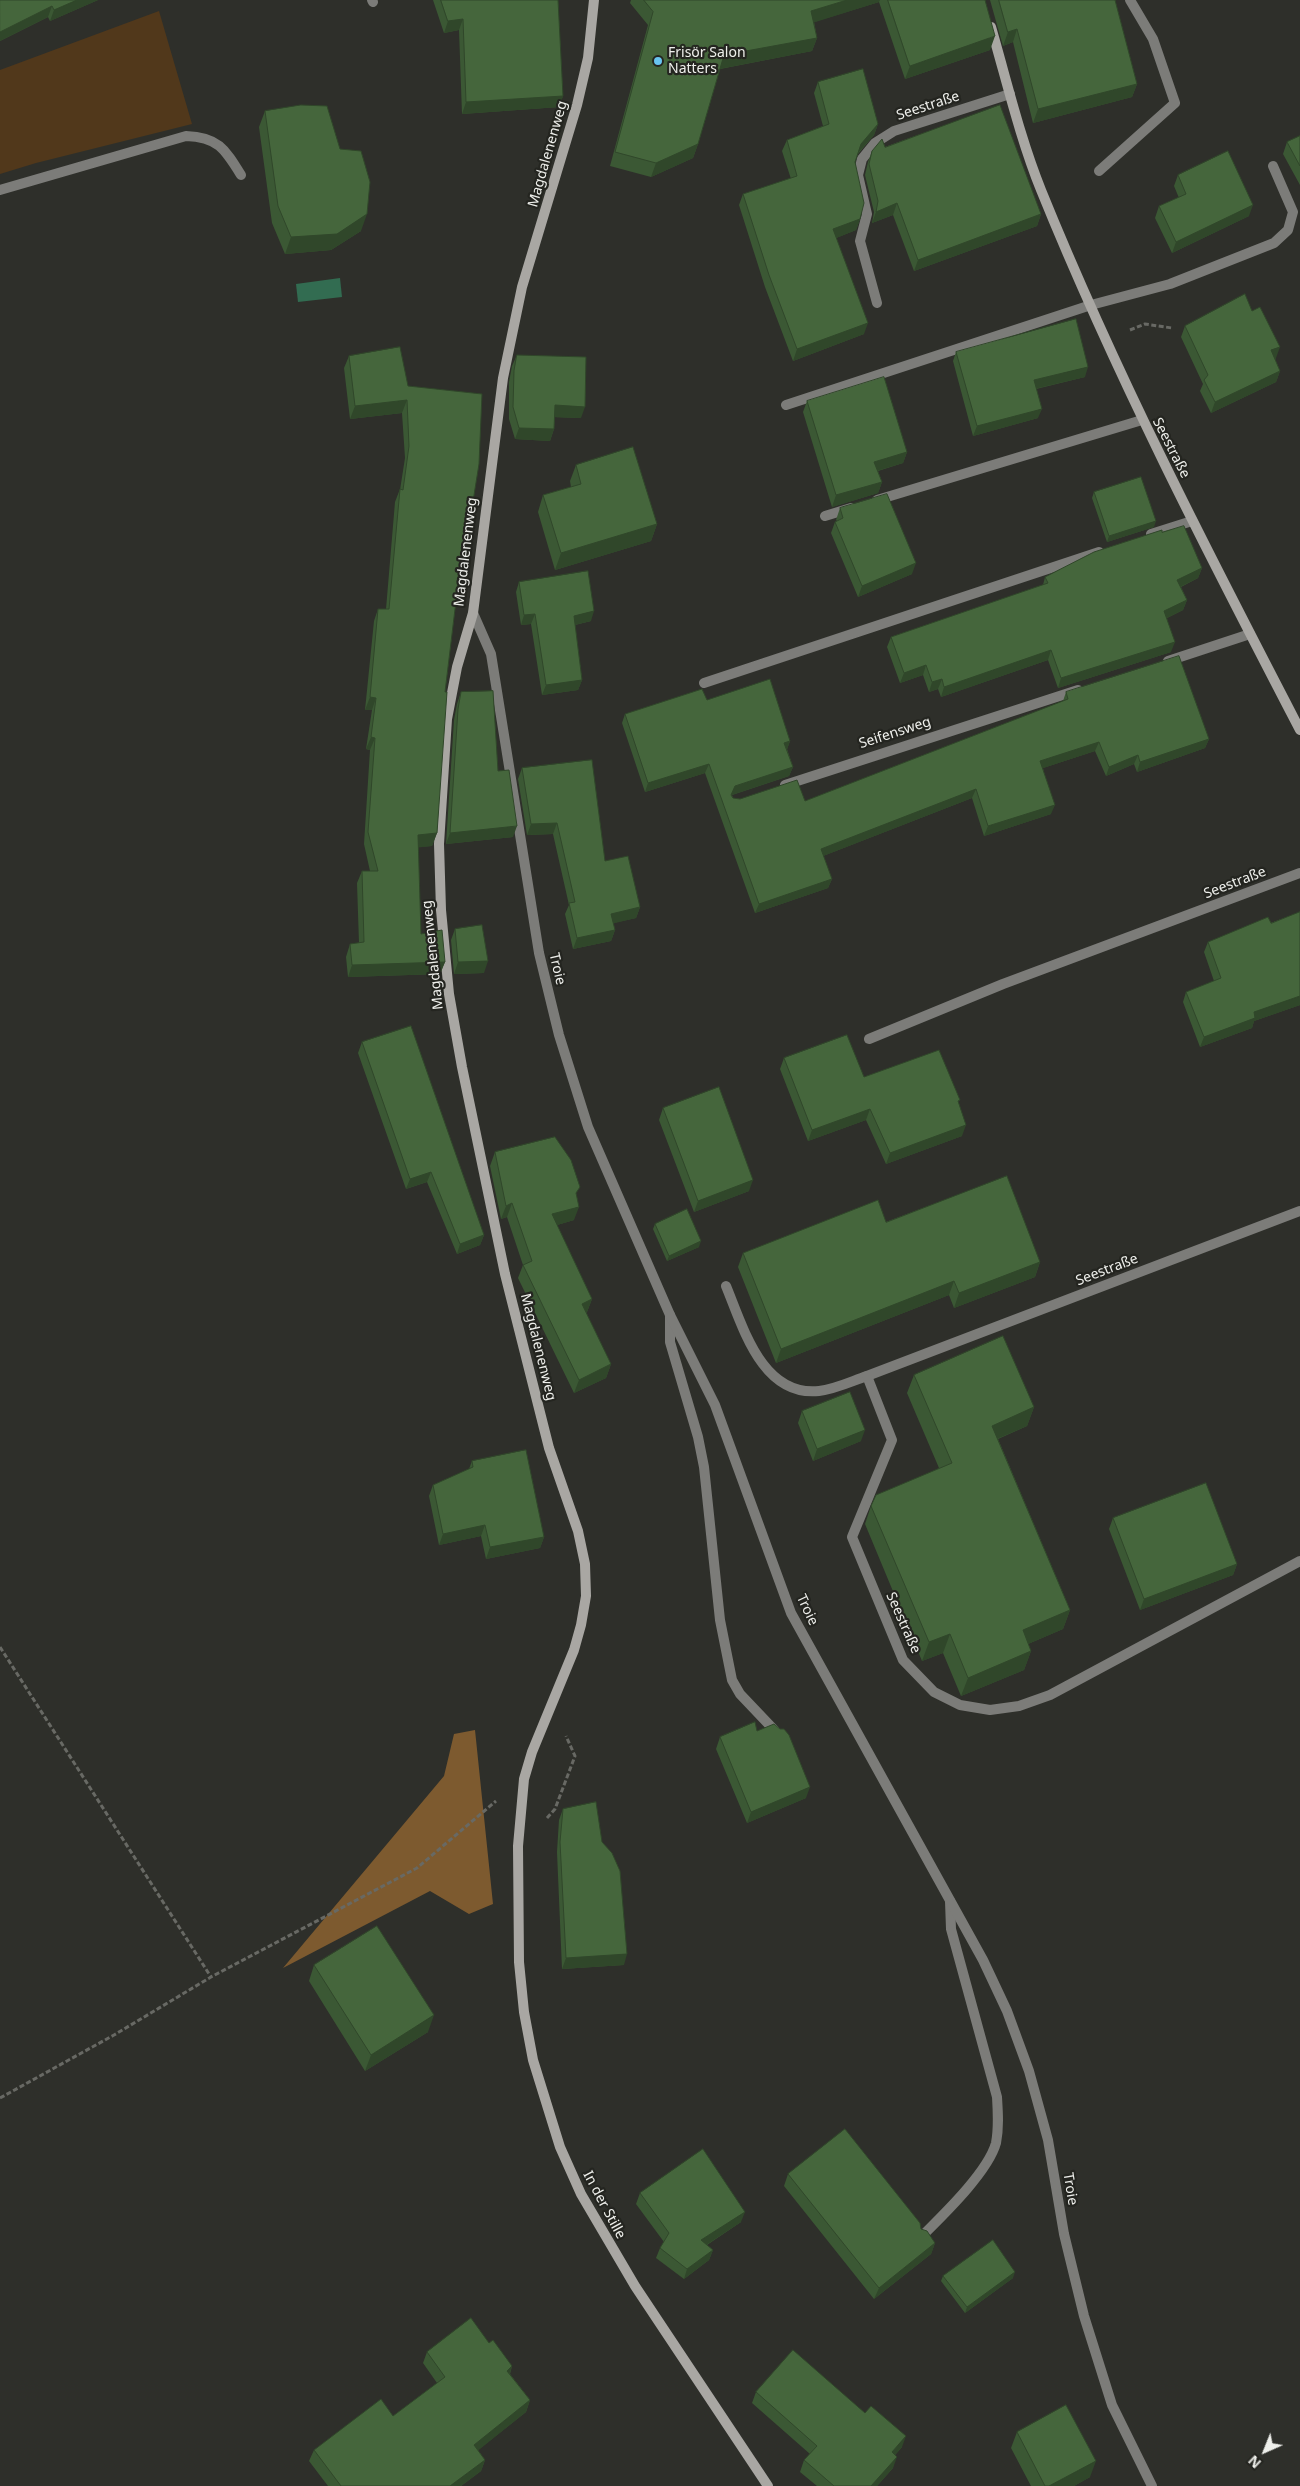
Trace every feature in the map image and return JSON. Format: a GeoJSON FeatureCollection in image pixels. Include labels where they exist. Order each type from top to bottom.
{"type":"FeatureCollection","features":[{"type":"Feature","properties":{"kind":"street","name":"Magdalenenweg"},"geometry":{"type":"LineString","coordinates":[[518,1898],[518,1846],[524,1779],[532,1752],[574,1650],[586,1596],[585,1564],[578,1532],[550,1448],[505,1274],[462,1068],[449,994],[441,910],[438,844],[447,719],[457,667],[472,613],[511,331],[577,105],[588,58],[594,0]]}},
{"type":"Feature","properties":{"kind":"street"},"geometry":{"type":"LineString","coordinates":[[1099,171],[1175,103],[1153,40],[1130,0]]}},
{"type":"Feature","properties":{"kind":"street","name":"Seestraße"},"geometry":{"type":"LineString","coordinates":[[989,19],[1024,143],[1041,190],[1091,305],[1142,420],[1300,730]]}},
{"type":"Feature","properties":{"kind":"street","name":"Seestraße"},"geometry":{"type":"LineString","coordinates":[[877,303],[860,241],[867,214],[858,176],[862,159],[875,143],[894,131],[1010,94]]}},
{"type":"Feature","properties":{"kind":"street"},"geometry":{"type":"LineString","coordinates":[[0,190],[186,136],[208,138],[219,144],[227,152],[241,175]]}},
{"type":"Feature","properties":{"kind":"street"},"geometry":{"type":"LineString","coordinates":[[786,405],[1091,305],[1170,284],[1274,243],[1288,230],[1293,212],[1273,166]]}},
{"type":"Feature","properties":{"kind":"street"},"geometry":{"type":"LineString","coordinates":[[825,516],[1142,420]]}},
{"type":"Feature","properties":{"kind":"street"},"geometry":{"type":"LineString","coordinates":[[1136,539],[1192,520]]}},
{"type":"Feature","properties":{"kind":"street"},"geometry":{"type":"LineString","coordinates":[[704,683],[1108,549]]}},
{"type":"Feature","properties":{"kind":"street","name":"Troie"},"geometry":{"type":"LineString","coordinates":[[472,613],[491,654],[539,953],[559,1035],[588,1127],[670,1315],[715,1405],[792,1613],[983,1960],[1008,2011],[1030,2071],[1048,2140],[1064,2234],[1084,2316],[1112,2406],[1152,2486]]}},
{"type":"Feature","properties":{"kind":"street"},"geometry":{"type":"LineString","coordinates":[[1159,664],[1250,634]]}},
{"type":"Feature","properties":{"kind":"street","name":"Seifensweg"},"geometry":{"type":"LineString","coordinates":[[770,790],[1085,687]]}},
{"type":"Feature","properties":{"kind":"street","name":"Seestraße"},"geometry":{"type":"LineString","coordinates":[[869,1039],[1002,984],[1153,930],[1300,873]]}},
{"type":"Feature","properties":{"kind":"street","name":"Seestraße"},"geometry":{"type":"LineString","coordinates":[[726,1286],[751,1346],[759,1359],[776,1378],[797,1388],[818,1391],[867,1376],[1300,1211]]}},
{"type":"Feature","properties":{"kind":"street","name":"Troie"},"geometry":{"type":"LineString","coordinates":[[670,1315],[670,1342],[690,1405],[704,1467],[720,1620],[732,1680],[740,1694],[778,1734]]}},
{"type":"Feature","properties":{"kind":"street","name":"Seestraße"},"geometry":{"type":"LineString","coordinates":[[867,1376],[892,1440],[852,1537],[903,1660],[923,1682],[947,1700],[960,1705],[990,1710],[1019,1706],[1050,1695],[1300,1561]]}},
{"type":"Feature","properties":{"kind":"street","name":"In der Stille"},"geometry":{"type":"LineString","coordinates":[[518,1898],[524,2012],[533,2060],[560,2148],[581,2194],[615,2253],[768,2486]]}},
{"type":"Feature","properties":{"kind":"street","name":"Troie"},"geometry":{"type":"LineString","coordinates":[[922,2236],[961,2196],[984,2164],[995,2146],[999,2126],[997,2097],[951,1929],[950,1901]]}},
{"type":"Feature","properties":{"kind":"path"},"geometry":{"type":"LineString","coordinates":[[1107,340],[1145,324],[1172,328]]}},
{"type":"Feature","properties":{"kind":"path"},"geometry":{"type":"LineString","coordinates":[[0,1647],[211,1977]]}},
{"type":"Feature","properties":{"kind":"path"},"geometry":{"type":"LineString","coordinates":[[518,1846],[555,1809],[575,1756],[552,1704]]}},
{"type":"Feature","properties":{"kind":"path"},"geometry":{"type":"LineString","coordinates":[[0,2098],[114,2035],[211,1977],[417,1868],[459,1831],[524,1779]]}},
{"type":"Feature","properties":{"kind":"shaded area"},"geometry":{"type":"Polygon","coordinates":[[[159,11],[192,124],[36,163],[0,174],[0,70],[159,11]]]}},
{"type":"Feature","properties":{"kind":"shaded area"},"geometry":{"type":"Polygon","coordinates":[[[340,278],[342,297],[298,302],[296,284],[340,278]]]}},
{"type":"Feature","properties":{"kind":"shaded area"},"geometry":{"type":"Polygon","coordinates":[[[475,1730],[493,1904],[469,1914],[430,1891],[283,1968],[444,1776],[454,1734],[475,1730]]]}},
{"type":"Feature","properties":{"kind":"building"},"geometry":{"type":"Polygon","coordinates":[[[0,0],[77,0],[54,10],[52,6],[0,32],[0,0]]]}},
{"type":"Feature","properties":{"kind":"building"},"geometry":{"type":"Polygon","coordinates":[[[441,0],[558,0],[563,96],[466,102],[463,19],[448,21],[441,0]]]}},
{"type":"Feature","properties":{"kind":"building"},"geometry":{"type":"Polygon","coordinates":[[[644,0],[847,0],[811,11],[817,38],[724,55],[698,144],[656,163],[615,152],[653,12],[644,0]]]}},
{"type":"Feature","properties":{"kind":"building"},"geometry":{"type":"Polygon","coordinates":[[[888,0],[985,0],[995,36],[910,66],[888,0]]]}},
{"type":"Feature","properties":{"kind":"building"},"geometry":{"type":"Polygon","coordinates":[[[999,0],[1115,0],[1137,84],[1038,109],[1017,29],[1008,32],[999,0]]]}},
{"type":"Feature","properties":{"kind":"building"},"geometry":{"type":"Polygon","coordinates":[[[863,69],[878,124],[861,144],[855,162],[864,203],[860,219],[833,229],[868,323],[797,349],[769,275],[743,194],[797,176],[787,140],[829,124],[818,82],[863,69]]]}},
{"type":"Feature","properties":{"kind":"building"},"geometry":{"type":"Polygon","coordinates":[[[301,105],[327,106],[340,149],[361,151],[370,182],[367,214],[337,234],[291,237],[278,206],[265,111],[301,105]]]}},
{"type":"Feature","properties":{"kind":"building"},"geometry":{"type":"Polygon","coordinates":[[[1000,105],[1041,214],[918,260],[897,203],[876,212],[878,201],[869,164],[872,151],[882,139],[885,147],[1000,105]]]}},
{"type":"Feature","properties":{"kind":"building"},"geometry":{"type":"Polygon","coordinates":[[[1300,136],[1300,166],[1287,142],[1300,136]]]}},
{"type":"Feature","properties":{"kind":"building"},"geometry":{"type":"Polygon","coordinates":[[[1228,151],[1253,205],[1176,242],[1159,206],[1186,194],[1178,175],[1228,151]]]}},
{"type":"Feature","properties":{"kind":"building"},"geometry":{"type":"Polygon","coordinates":[[[1245,294],[1252,311],[1260,307],[1280,347],[1271,350],[1280,371],[1215,402],[1204,380],[1208,375],[1185,326],[1245,294]]]}},
{"type":"Feature","properties":{"kind":"building"},"geometry":{"type":"Polygon","coordinates":[[[1076,319],[1088,367],[1034,380],[1042,409],[977,426],[956,352],[1076,319]]]}},
{"type":"Feature","properties":{"kind":"building"},"geometry":{"type":"Polygon","coordinates":[[[400,347],[408,386],[482,394],[479,464],[461,576],[459,576],[445,692],[447,692],[437,833],[418,835],[421,934],[442,930],[445,962],[352,965],[350,944],[364,942],[362,871],[378,871],[368,832],[375,738],[371,737],[376,698],[370,697],[378,609],[389,609],[400,489],[403,490],[409,446],[407,400],[355,406],[349,356],[400,347]]]}},
{"type":"Feature","properties":{"kind":"building"},"geometry":{"type":"Polygon","coordinates":[[[517,355],[586,357],[585,407],[555,405],[554,429],[519,428],[513,407],[514,371],[517,355]]]}},
{"type":"Feature","properties":{"kind":"building"},"geometry":{"type":"Polygon","coordinates":[[[884,377],[907,452],[874,462],[882,482],[836,495],[807,401],[884,377]]]}},
{"type":"Feature","properties":{"kind":"building"},"geometry":{"type":"Polygon","coordinates":[[[633,447],[657,524],[561,553],[543,495],[581,484],[576,465],[633,447]]]}},
{"type":"Feature","properties":{"kind":"building"},"geometry":{"type":"Polygon","coordinates":[[[1141,477],[1156,521],[1109,536],[1094,492],[1141,477]]]}},
{"type":"Feature","properties":{"kind":"building"},"geometry":{"type":"Polygon","coordinates":[[[887,494],[916,563],[862,586],[835,522],[843,518],[840,508],[887,494]]]}},
{"type":"Feature","properties":{"kind":"building"},"geometry":{"type":"Polygon","coordinates":[[[1184,526],[1202,568],[1177,580],[1187,600],[1164,611],[1175,642],[1061,678],[1051,650],[944,687],[942,679],[932,682],[926,665],[904,673],[891,637],[1048,583],[1045,577],[1094,552],[1162,530],[1162,532],[1184,526]]]}},
{"type":"Feature","properties":{"kind":"building"},"geometry":{"type":"Polygon","coordinates":[[[588,571],[594,611],[574,616],[582,680],[546,685],[535,614],[524,615],[519,582],[588,571]]]}},
{"type":"Feature","properties":{"kind":"building"},"geometry":{"type":"Polygon","coordinates":[[[1179,656],[1209,739],[1140,762],[1138,755],[1109,767],[1099,742],[1040,761],[1055,805],[988,826],[976,789],[821,849],[832,879],[759,904],[709,764],[648,783],[625,714],[702,689],[707,700],[770,679],[790,741],[784,743],[793,767],[735,786],[731,795],[733,798],[740,799],[797,780],[805,801],[1068,699],[1066,692],[1179,656]]]}},
{"type":"Feature","properties":{"kind":"building"},"geometry":{"type":"Polygon","coordinates":[[[493,691],[498,771],[509,770],[517,826],[450,833],[458,709],[461,692],[493,691]]]}},
{"type":"Feature","properties":{"kind":"building"},"geometry":{"type":"Polygon","coordinates":[[[592,760],[605,861],[628,856],[640,907],[611,914],[615,930],[577,938],[569,903],[575,902],[557,823],[531,824],[522,768],[592,760]]]}},
{"type":"Feature","properties":{"kind":"building"},"geometry":{"type":"Polygon","coordinates":[[[1300,912],[1300,996],[1254,1012],[1255,1018],[1204,1037],[1186,992],[1221,978],[1208,942],[1268,917],[1271,923],[1300,912]]]}},
{"type":"Feature","properties":{"kind":"building"},"geometry":{"type":"Polygon","coordinates":[[[482,925],[488,961],[458,962],[455,929],[482,925]]]}},
{"type":"Feature","properties":{"kind":"building"},"geometry":{"type":"Polygon","coordinates":[[[411,1026],[484,1235],[460,1244],[431,1172],[410,1179],[362,1042],[411,1026]]]}},
{"type":"Feature","properties":{"kind":"building"},"geometry":{"type":"Polygon","coordinates":[[[847,1035],[864,1077],[939,1050],[960,1100],[958,1101],[966,1125],[890,1153],[870,1109],[812,1130],[784,1058],[847,1035]]]}},
{"type":"Feature","properties":{"kind":"building"},"geometry":{"type":"Polygon","coordinates":[[[719,1087],[753,1180],[698,1201],[663,1108],[719,1087]]]}},
{"type":"Feature","properties":{"kind":"building"},"geometry":{"type":"Polygon","coordinates":[[[555,1137],[571,1160],[580,1187],[576,1193],[579,1207],[552,1214],[592,1299],[582,1304],[611,1364],[579,1380],[523,1265],[532,1261],[512,1203],[506,1206],[495,1152],[555,1137]]]}},
{"type":"Feature","properties":{"kind":"building"},"geometry":{"type":"Polygon","coordinates":[[[1007,1176],[1040,1262],[959,1293],[954,1281],[781,1349],[743,1253],[878,1200],[886,1222],[1007,1176]]]}},
{"type":"Feature","properties":{"kind":"building"},"geometry":{"type":"Polygon","coordinates":[[[687,1209],[701,1241],[669,1256],[655,1224],[687,1209]]]}},
{"type":"Feature","properties":{"kind":"building"},"geometry":{"type":"Polygon","coordinates":[[[1003,1336],[1034,1407],[992,1426],[1070,1610],[1023,1630],[1031,1651],[968,1678],[950,1634],[929,1642],[871,1506],[876,1495],[952,1463],[914,1375],[1003,1336]]]}},
{"type":"Feature","properties":{"kind":"building"},"geometry":{"type":"Polygon","coordinates":[[[850,1392],[865,1430],[817,1449],[802,1411],[850,1392]]]}},
{"type":"Feature","properties":{"kind":"building"},"geometry":{"type":"Polygon","coordinates":[[[526,1450],[544,1537],[490,1547],[485,1525],[443,1534],[433,1485],[473,1467],[472,1461],[526,1450]]]}},
{"type":"Feature","properties":{"kind":"building"},"geometry":{"type":"Polygon","coordinates":[[[1206,1483],[1237,1564],[1144,1599],[1113,1518],[1206,1483]]]}},
{"type":"Feature","properties":{"kind":"building"},"geometry":{"type":"Polygon","coordinates":[[[755,1722],[757,1731],[774,1724],[780,1729],[784,1729],[789,1735],[810,1787],[751,1812],[720,1737],[755,1722]]]}},
{"type":"Feature","properties":{"kind":"building"},"geometry":{"type":"Polygon","coordinates":[[[596,1802],[602,1842],[612,1853],[620,1871],[627,1954],[566,1958],[560,1842],[563,1809],[596,1802]]]}},
{"type":"Feature","properties":{"kind":"building"},"geometry":{"type":"Polygon","coordinates":[[[377,1926],[434,2015],[371,2055],[314,1965],[377,1926]]]}},
{"type":"Feature","properties":{"kind":"building"},"geometry":{"type":"Polygon","coordinates":[[[845,2129],[920,2223],[921,2229],[927,2231],[935,2243],[879,2288],[788,2174],[845,2129]]]}},
{"type":"Feature","properties":{"kind":"building"},"geometry":{"type":"Polygon","coordinates":[[[703,2149],[745,2212],[701,2240],[713,2250],[687,2269],[660,2248],[669,2233],[640,2193],[703,2149]]]}},
{"type":"Feature","properties":{"kind":"building"},"geometry":{"type":"Polygon","coordinates":[[[993,2240],[1015,2272],[967,2307],[943,2276],[993,2240]]]}},
{"type":"Feature","properties":{"kind":"building"},"geometry":{"type":"Polygon","coordinates":[[[471,2318],[489,2343],[493,2340],[512,2366],[507,2371],[530,2400],[474,2445],[485,2460],[450,2486],[341,2486],[314,2450],[381,2399],[393,2416],[445,2377],[427,2352],[471,2318]]]}},
{"type":"Feature","properties":{"kind":"building"},"geometry":{"type":"Polygon","coordinates":[[[793,2350],[865,2413],[871,2406],[906,2436],[892,2452],[897,2457],[871,2486],[834,2486],[804,2460],[817,2446],[756,2392],[793,2350]]]}},
{"type":"Feature","properties":{"kind":"building"},"geometry":{"type":"Polygon","coordinates":[[[1066,2405],[1096,2461],[1049,2486],[1045,2486],[1017,2432],[1066,2405]]]}},
{"type":"Feature","properties":{"kind":"place","name":"Frisör Salon Natters"},"geometry":{"type":"Point","coordinates":[658,61]}}]}
